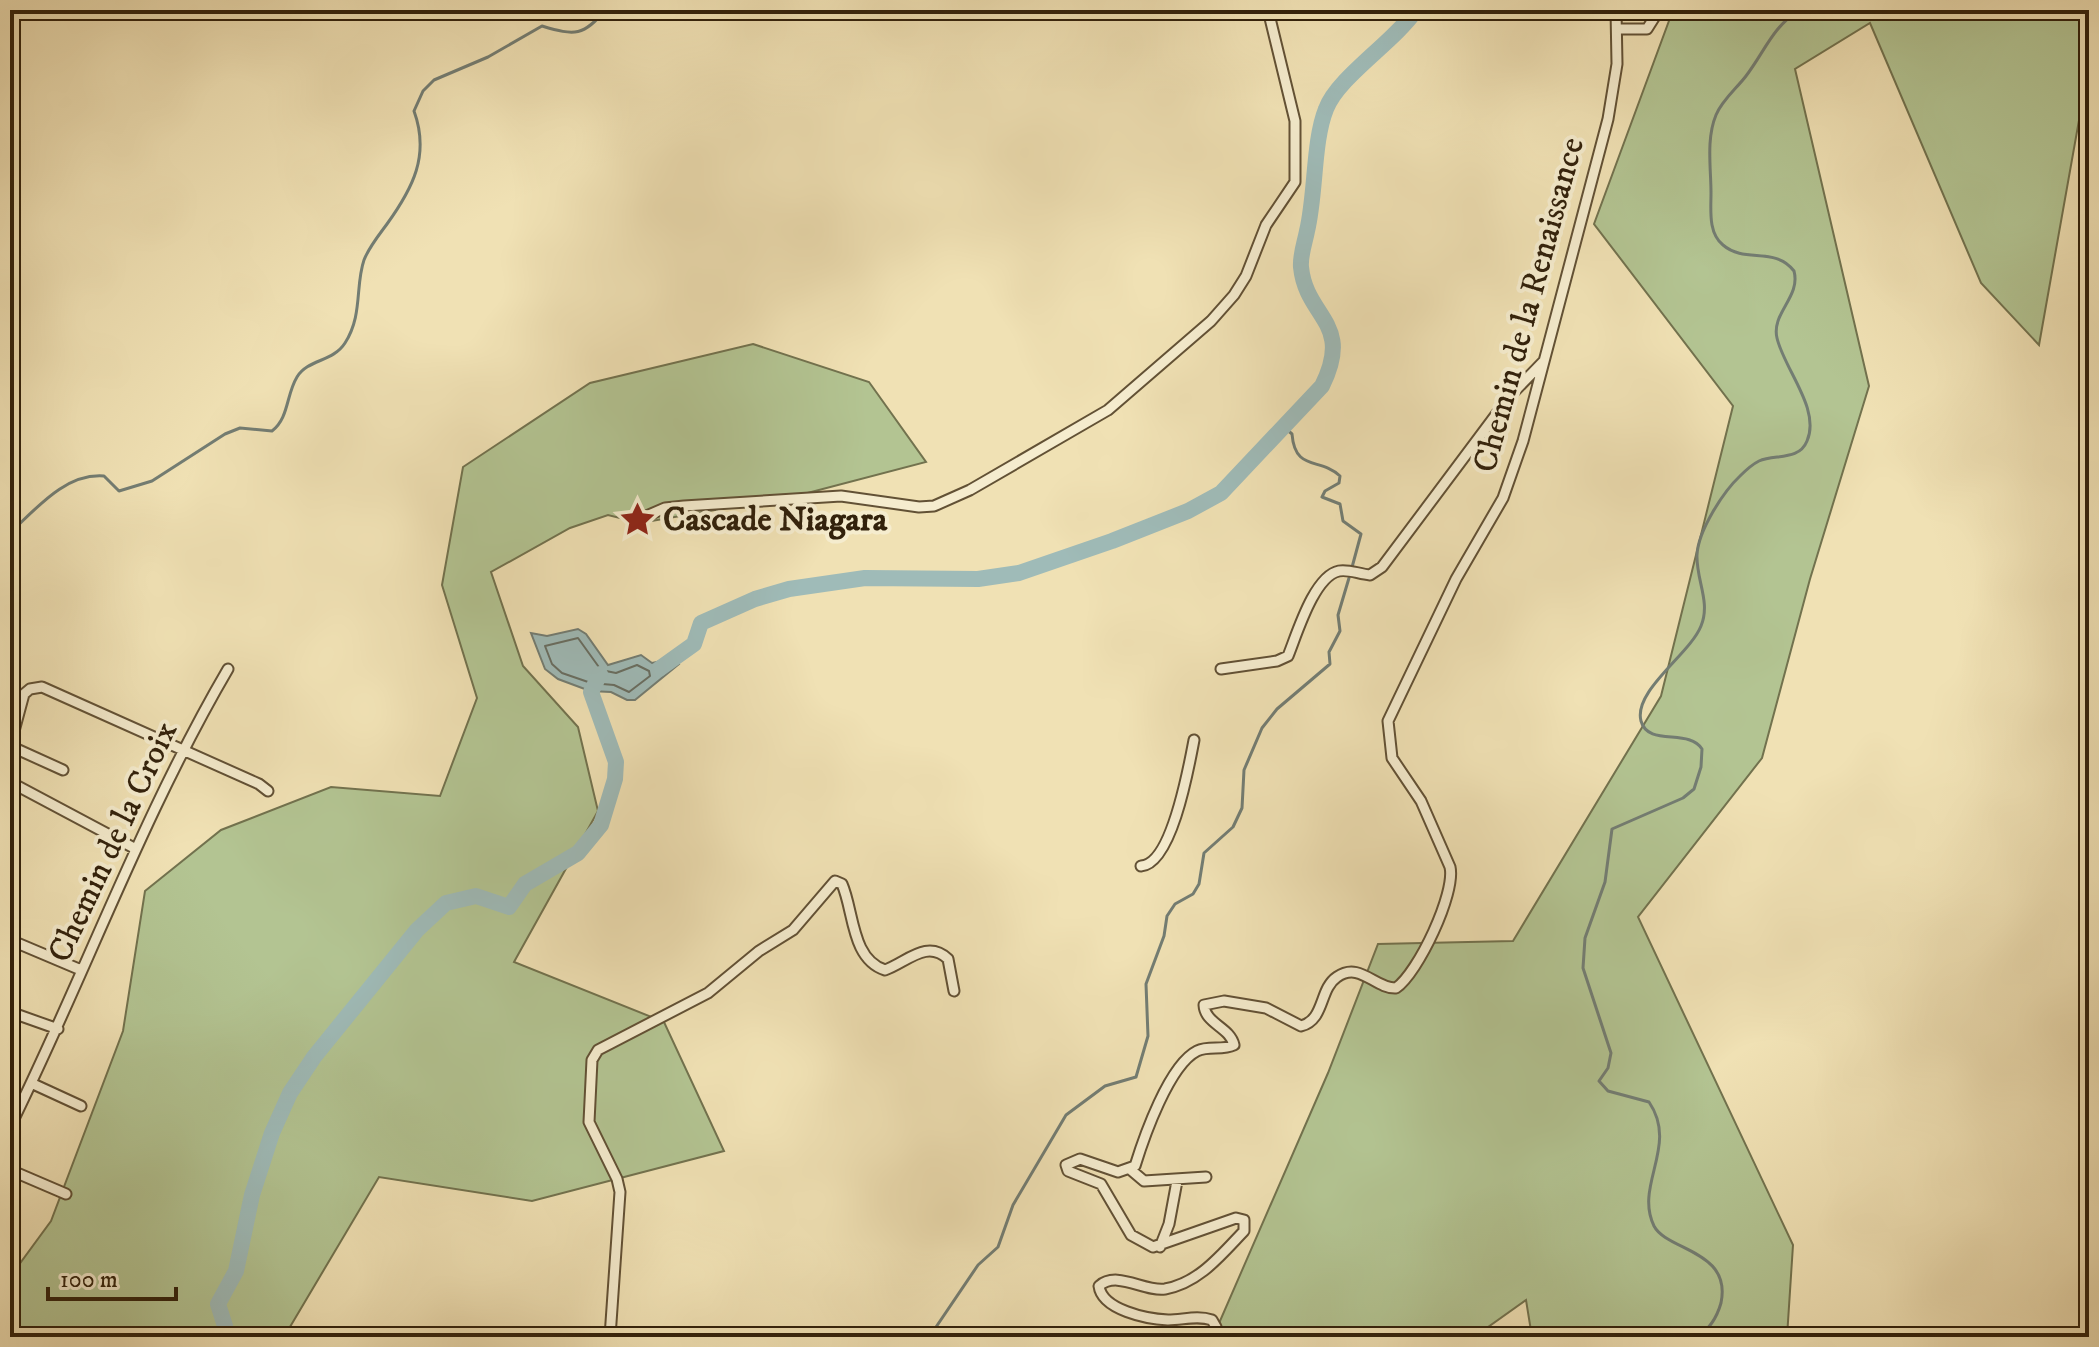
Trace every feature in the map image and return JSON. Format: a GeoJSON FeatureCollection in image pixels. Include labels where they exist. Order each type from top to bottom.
{"type":"FeatureCollection","features":[{"type":"Feature","properties":{"kind":"street"},"geometry":{"type":"LineString","coordinates":[[637,520],[665,508],[841,496],[919,507],[934,506],[970,490],[1108,410],[1211,321],[1234,295],[1246,276],[1266,225],[1295,182],[1295,121],[1268,10]]}},
{"type":"Feature","properties":{"kind":"street","name":"Chemin de la Renaissance"},"geometry":{"type":"LineString","coordinates":[[1131,1170],[1149,1119],[1182,1066],[1202,1049],[1234,1045],[1230,1034],[1208,1017],[1204,1005],[1224,1001],[1266,1008],[1301,1026],[1313,1020],[1331,982],[1340,975],[1358,972],[1390,988],[1409,978],[1447,899],[1452,877],[1421,801],[1392,758],[1388,721],[1456,579],[1503,498],[1608,119],[1617,64],[1616,10]]}},
{"type":"Feature","properties":{"kind":"street"},"geometry":{"type":"LineString","coordinates":[[1617,29],[1647,29],[1655,22],[1659,10]]}},
{"type":"Feature","properties":{"kind":"street"},"geometry":{"type":"LineString","coordinates":[[1221,669],[1282,660],[1288,656],[1311,601],[1328,575],[1343,570],[1362,574],[1376,572],[1510,396],[1543,362]]}},
{"type":"Feature","properties":{"kind":"street","name":"Chemin de la Croix"},"geometry":{"type":"LineString","coordinates":[[10,1127],[14,1109],[58,1029],[134,848],[181,750],[228,669]]}},
{"type":"Feature","properties":{"kind":"street"},"geometry":{"type":"LineString","coordinates":[[63,770],[10,746],[24,694],[36,687],[259,784],[268,791]]}},
{"type":"Feature","properties":{"kind":"street"},"geometry":{"type":"LineString","coordinates":[[1141,866],[1153,860],[1178,817],[1194,740]]}},
{"type":"Feature","properties":{"kind":"street"},"geometry":{"type":"LineString","coordinates":[[10,782],[134,848]]}},
{"type":"Feature","properties":{"kind":"street"},"geometry":{"type":"LineString","coordinates":[[610,1337],[620,1185],[589,1122],[591,1066],[598,1050],[708,993],[759,951],[793,930],[835,881],[842,884],[856,937],[877,966],[885,970],[924,951],[935,951],[948,959],[954,991]]}},
{"type":"Feature","properties":{"kind":"street"},"geometry":{"type":"LineString","coordinates":[[10,940],[81,970]]}},
{"type":"Feature","properties":{"kind":"street"},"geometry":{"type":"LineString","coordinates":[[10,1012],[58,1029]]}},
{"type":"Feature","properties":{"kind":"street"},"geometry":{"type":"LineString","coordinates":[[31,1083],[81,1106]]}},
{"type":"Feature","properties":{"kind":"street"},"geometry":{"type":"LineString","coordinates":[[1206,1177],[1144,1181],[1131,1170],[1118,1172],[1080,1159],[1066,1165],[1068,1171],[1101,1184],[1139,1241],[1160,1247],[1236,1218],[1244,1220],[1244,1231],[1199,1277],[1165,1289],[1117,1280],[1106,1281],[1099,1286],[1101,1296],[1108,1303],[1148,1317],[1212,1320],[1216,1327],[1212,1337]]}},
{"type":"Feature","properties":{"kind":"street"},"geometry":{"type":"LineString","coordinates":[[10,1170],[66,1194]]}},
{"type":"Feature","properties":{"kind":"street"},"geometry":{"type":"LineString","coordinates":[[1160,1247],[1173,1209],[1177,1181]]}},
{"type":"Feature","properties":{"kind":"green space"},"geometry":{"type":"Polygon","coordinates":[[[1673,10],[2089,10],[2089,109],[2081,109],[2039,345],[1981,283],[1870,23],[1795,69],[1869,386],[1810,579],[1762,758],[1638,917],[1793,1245],[1787,1337],[1532,1337],[1526,1300],[1474,1337],[1213,1337],[1328,1073],[1378,944],[1513,941],[1661,696],[1733,406],[1594,224],[1673,10]]]}},
{"type":"Feature","properties":{"kind":"green space"},"geometry":{"type":"Polygon","coordinates":[[[753,344],[869,382],[926,462],[796,496],[640,523],[608,515],[570,528],[491,572],[523,666],[578,727],[598,811],[514,962],[664,1022],[724,1151],[532,1201],[379,1177],[284,1337],[10,1337],[10,1277],[51,1221],[123,1031],[145,891],[221,830],[331,787],[440,796],[477,698],[442,585],[463,467],[590,383],[753,344]]]}},
{"type":"Feature","properties":{"kind":"water"},"geometry":{"type":"Polygon","coordinates":[[[578,629],[586,634],[608,665],[641,655],[652,663],[675,658],[679,664],[635,700],[627,700],[611,692],[590,691],[558,679],[545,669],[531,633],[547,636],[578,629]]]}},
{"type":"Feature","properties":{"kind":"waterway"},"geometry":{"type":"LineString","coordinates":[[10,533],[52,494],[77,480],[104,476],[119,491],[152,481],[225,434],[240,428],[272,431],[278,426],[297,377],[307,367],[334,354],[351,332],[364,260],[396,211],[416,170],[420,142],[414,111],[423,91],[434,80],[488,57],[542,26],[578,32],[591,25],[605,10]]}},
{"type":"Feature","properties":{"kind":"waterway"},"geometry":{"type":"LineString","coordinates":[[659,669],[694,644],[701,623],[755,599],[789,589],[865,578],[978,579],[1019,573],[1188,511],[1221,493],[1322,386],[1333,348],[1331,334],[1311,298],[1301,267],[1322,122],[1332,97],[1342,85],[1416,10]]}},
{"type":"Feature","properties":{"kind":"waterway"},"geometry":{"type":"LineString","coordinates":[[1697,1337],[1717,1313],[1722,1286],[1717,1272],[1708,1262],[1661,1234],[1654,1226],[1649,1211],[1649,1196],[1660,1134],[1657,1118],[1649,1102],[1608,1091],[1599,1081],[1608,1068],[1611,1053],[1583,968],[1585,938],[1605,882],[1612,829],[1683,798],[1694,789],[1701,767],[1702,749],[1696,743],[1660,736],[1645,729],[1641,709],[1645,697],[1701,626],[1704,600],[1697,555],[1712,512],[1744,472],[1759,461],[1798,452],[1807,441],[1810,429],[1806,403],[1781,350],[1776,329],[1793,289],[1794,271],[1778,259],[1741,254],[1723,245],[1715,234],[1711,214],[1710,144],[1716,115],[1775,32],[1799,10]]}},
{"type":"Feature","properties":{"kind":"waterway"},"geometry":{"type":"LineString","coordinates":[[1285,428],[1292,434],[1294,446],[1303,459],[1340,476],[1339,483],[1325,491],[1322,497],[1340,504],[1343,521],[1361,534],[1351,571]]}},
{"type":"Feature","properties":{"kind":"waterway"},"geometry":{"type":"LineString","coordinates":[[934,1337],[934,1330],[978,1265],[998,1247],[1013,1205],[1066,1115],[1105,1086],[1136,1077],[1148,1036],[1146,984],[1164,936],[1167,916],[1175,904],[1193,894],[1199,884],[1204,853],[1233,827],[1242,808],[1244,770],[1262,728],[1277,709],[1330,664],[1329,652],[1340,631],[1338,615],[1349,578]]}},
{"type":"Feature","properties":{"kind":"waterway"},"geometry":{"type":"LineString","coordinates":[[2089,611],[2083,656],[2089,694]]}},
{"type":"Feature","properties":{"kind":"waterway"},"geometry":{"type":"LineString","coordinates":[[219,1337],[225,1326],[218,1304],[236,1271],[252,1195],[272,1133],[290,1093],[314,1057],[417,930],[446,903],[476,896],[509,907],[525,884],[578,853],[601,825],[615,779],[616,762],[591,692],[600,674]]}},
{"type":"Feature","properties":{"kind":"place","name":"Cascade Niagara"},"geometry":{"type":"Point","coordinates":[637,520]}}]}
